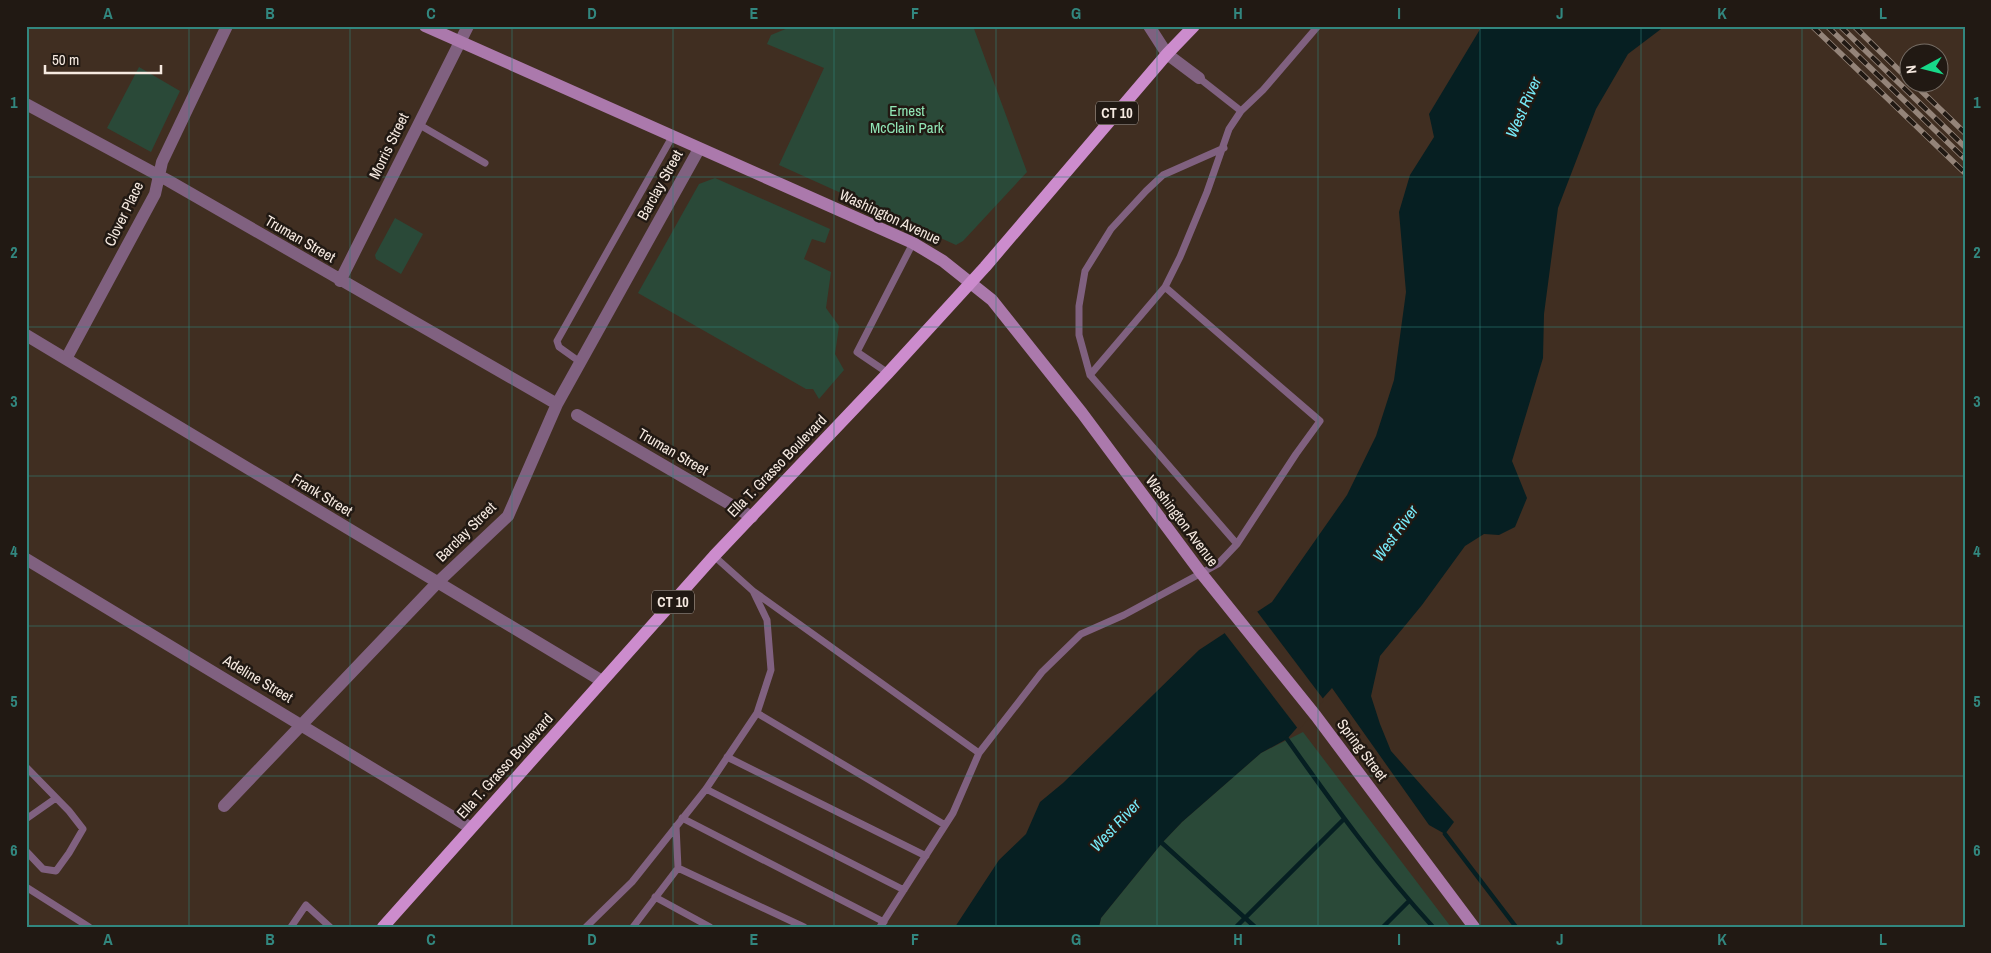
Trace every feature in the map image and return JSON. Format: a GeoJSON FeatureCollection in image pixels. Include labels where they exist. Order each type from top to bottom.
{"type":"FeatureCollection","features":[{"type":"Feature","properties":{"kind":"main road","name":"Washington Avenue"},"geometry":{"type":"LineString","coordinates":[[425,26],[930,251],[992,300],[1046,368],[1201,574],[1220,596]]}},
{"type":"Feature","properties":{"kind":"main road","name":"Ella T. Grasso Boulevard"},"geometry":{"type":"LineString","coordinates":[[383,927],[714,556],[888,373],[970,282],[1167,54],[1194,26]]}},
{"type":"Feature","properties":{"kind":"main road","name":"Spring Street"},"geometry":{"type":"LineString","coordinates":[[1220,596],[1316,716],[1474,927]]}},
{"type":"Feature","properties":{"kind":"street","name":"Clover Place"},"geometry":{"type":"LineString","coordinates":[[66,359],[155,194],[162,162],[227,26]]}},
{"type":"Feature","properties":{"kind":"street","name":"Morris Street"},"geometry":{"type":"LineString","coordinates":[[340,281],[468,26]]}},
{"type":"Feature","properties":{"kind":"street"},"geometry":{"type":"LineString","coordinates":[[1149,26],[1167,54],[1199,78]]}},
{"type":"Feature","properties":{"kind":"street","name":"Truman Street"},"geometry":{"type":"LineString","coordinates":[[26,104],[158,176],[557,404]]}},
{"type":"Feature","properties":{"kind":"street","name":"Barclay Street"},"geometry":{"type":"LineString","coordinates":[[224,806],[437,584],[508,516],[557,404],[698,149]]}},
{"type":"Feature","properties":{"kind":"street","name":"Frank Street"},"geometry":{"type":"LineString","coordinates":[[26,335],[437,584],[602,681]]}},
{"type":"Feature","properties":{"kind":"street","name":"Truman Street"},"geometry":{"type":"LineString","coordinates":[[577,415],[752,516]]}},
{"type":"Feature","properties":{"kind":"street","name":"Adeline Street"},"geometry":{"type":"LineString","coordinates":[[26,559],[302,724],[471,828]]}},
{"type":"Feature","properties":{"kind":"lane"},"geometry":{"type":"LineString","coordinates":[[1090,374],[1165,287],[1184,249],[1224,148],[1229,129],[1241,111],[1263,90],[1318,26]]}},
{"type":"Feature","properties":{"kind":"lane"},"geometry":{"type":"LineString","coordinates":[[1199,78],[1241,111]]}},
{"type":"Feature","properties":{"kind":"lane"},"geometry":{"type":"LineString","coordinates":[[418,124],[485,164]]}},
{"type":"Feature","properties":{"kind":"lane"},"geometry":{"type":"LineString","coordinates":[[580,362],[559,347],[557,341],[672,137]]}},
{"type":"Feature","properties":{"kind":"lane"},"geometry":{"type":"LineString","coordinates":[[1224,148],[1163,175],[1112,229],[1085,271],[1079,306],[1079,335],[1090,374],[1237,544]]}},
{"type":"Feature","properties":{"kind":"lane"},"geometry":{"type":"LineString","coordinates":[[888,373],[857,352],[913,243]]}},
{"type":"Feature","properties":{"kind":"lane"},"geometry":{"type":"LineString","coordinates":[[682,818],[882,924],[953,813],[979,752],[1042,672],[1081,634],[1124,615],[1215,566],[1237,544],[1320,421],[1165,287]]}},
{"type":"Feature","properties":{"kind":"lane"},"geometry":{"type":"LineString","coordinates":[[714,556],[753,591],[979,752]]}},
{"type":"Feature","properties":{"kind":"lane"},"geometry":{"type":"LineString","coordinates":[[586,927],[632,882],[706,789],[757,714],[771,670],[767,620],[753,591]]}},
{"type":"Feature","properties":{"kind":"lane"},"geometry":{"type":"LineString","coordinates":[[757,714],[945,826]]}},
{"type":"Feature","properties":{"kind":"lane"},"geometry":{"type":"LineString","coordinates":[[727,757],[926,856]]}},
{"type":"Feature","properties":{"kind":"lane"},"geometry":{"type":"LineString","coordinates":[[26,767],[83,829],[56,871],[43,869],[26,851]]}},
{"type":"Feature","properties":{"kind":"lane"},"geometry":{"type":"LineString","coordinates":[[706,789],[904,890]]}},
{"type":"Feature","properties":{"kind":"lane"},"geometry":{"type":"LineString","coordinates":[[26,819],[56,798]]}},
{"type":"Feature","properties":{"kind":"lane"},"geometry":{"type":"LineString","coordinates":[[633,927],[678,868],[676,826]]}},
{"type":"Feature","properties":{"kind":"lane"},"geometry":{"type":"LineString","coordinates":[[678,868],[804,927]]}},
{"type":"Feature","properties":{"kind":"lane"},"geometry":{"type":"LineString","coordinates":[[26,887],[89,927]]}},
{"type":"Feature","properties":{"kind":"lane"},"geometry":{"type":"LineString","coordinates":[[655,897],[710,927]]}},
{"type":"Feature","properties":{"kind":"lane"},"geometry":{"type":"LineString","coordinates":[[291,927],[306,905],[330,927]]}},
{"type":"Feature","properties":{"kind":"green space","name":"Ernest McClain Park"},"geometry":{"type":"Polygon","coordinates":[[[793,26],[973,26],[1027,172],[963,241],[956,245],[779,165],[824,68],[767,44],[771,35],[793,26]]]}},
{"type":"Feature","properties":{"kind":"green space"},"geometry":{"type":"Polygon","coordinates":[[[139,67],[180,91],[151,152],[107,128],[139,67]]]}},
{"type":"Feature","properties":{"kind":"green space"},"geometry":{"type":"Polygon","coordinates":[[[715,178],[830,229],[825,243],[812,239],[804,259],[831,272],[826,308],[839,326],[835,354],[844,370],[819,399],[813,389],[806,389],[638,293],[699,184],[715,178]]]}},
{"type":"Feature","properties":{"kind":"green space"},"geometry":{"type":"Polygon","coordinates":[[[395,218],[423,234],[401,274],[376,259],[375,255],[395,218]]]}},
{"type":"Feature","properties":{"kind":"green space"},"geometry":{"type":"Polygon","coordinates":[[[1303,732],[1451,927],[1099,927],[1101,918],[1162,843],[1182,822],[1261,753],[1303,732]]]}},
{"type":"Feature","properties":{"kind":"water","name":"West River"},"geometry":{"type":"Polygon","coordinates":[[[1482,26],[1665,26],[1628,54],[1596,109],[1558,208],[1544,314],[1543,358],[1512,461],[1527,498],[1515,527],[1499,535],[1484,534],[1465,546],[1422,605],[1380,656],[1371,696],[1391,751],[1454,822],[1445,834],[1429,825],[1332,688],[1287,739],[1261,753],[1182,822],[1162,843],[1101,918],[1099,927],[955,927],[999,860],[1026,834],[1040,802],[1063,783],[1199,650],[1272,602],[1347,495],[1376,436],[1394,380],[1406,292],[1399,212],[1410,175],[1434,137],[1429,114],[1482,26]]]}},
{"type":"Feature","properties":{"kind":"pier"},"geometry":{"type":"Polygon","coordinates":[[[1256,610],[1324,700],[1299,730],[1223,631],[1256,610]]]}},
{"type":"Feature","properties":{"kind":"waterway"},"geometry":{"type":"LineString","coordinates":[[1287,739],[1375,859],[1433,927]]}},
{"type":"Feature","properties":{"kind":"waterway"},"geometry":{"type":"LineString","coordinates":[[1236,927],[1344,819]]}},
{"type":"Feature","properties":{"kind":"waterway"},"geometry":{"type":"LineString","coordinates":[[1445,834],[1516,927]]}},
{"type":"Feature","properties":{"kind":"waterway"},"geometry":{"type":"LineString","coordinates":[[1162,843],[1255,927]]}},
{"type":"Feature","properties":{"kind":"waterway"},"geometry":{"type":"LineString","coordinates":[[1383,927],[1409,901]]}},
{"type":"Feature","properties":{"kind":"railway"},"geometry":{"type":"LineString","coordinates":[[1812,26],[1965,173]]}},
{"type":"Feature","properties":{"kind":"railway"},"geometry":{"type":"LineString","coordinates":[[1827,26],[1965,159]]}},
{"type":"Feature","properties":{"kind":"railway"},"geometry":{"type":"LineString","coordinates":[[1840,26],[1965,147]]}},
{"type":"Feature","properties":{"kind":"railway"},"geometry":{"type":"LineString","coordinates":[[1854,26],[1898,69]]}},
{"type":"Feature","properties":{"kind":"railway"},"geometry":{"type":"LineString","coordinates":[[1922,92],[1965,133]]}}]}
